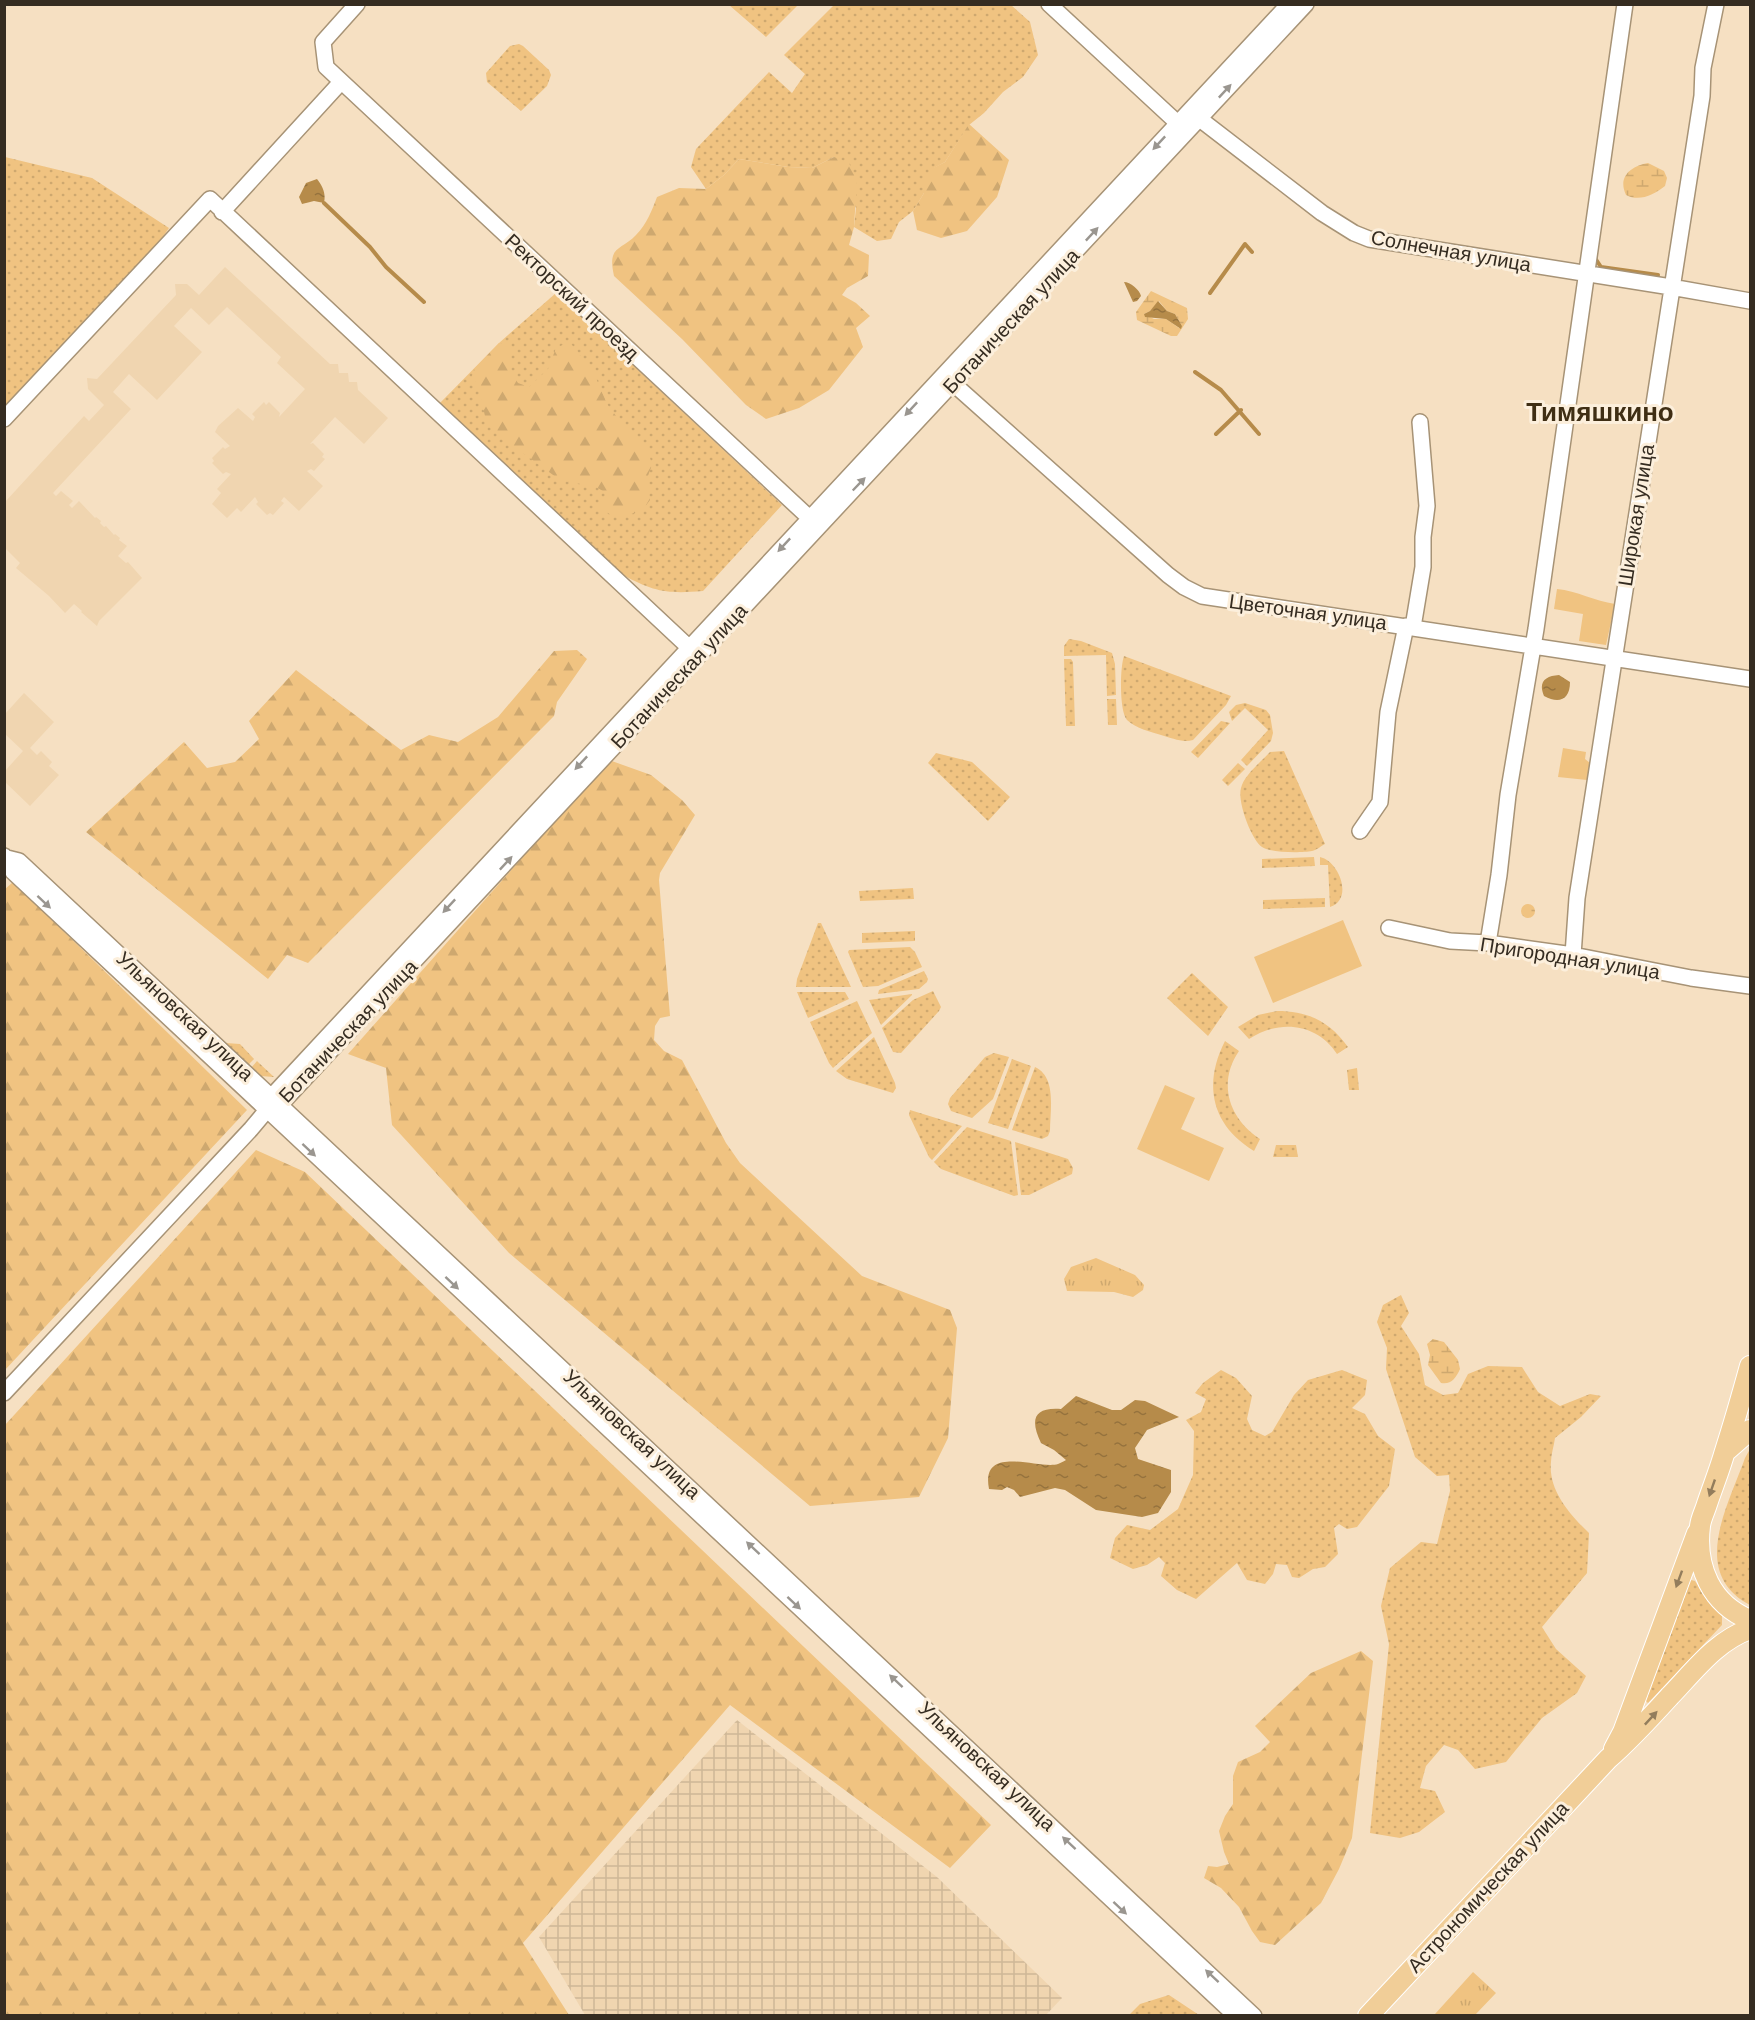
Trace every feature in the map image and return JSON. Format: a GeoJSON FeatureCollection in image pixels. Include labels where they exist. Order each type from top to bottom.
{"type":"FeatureCollection","features":[{"type":"Feature","properties":{"kind":"main road","name":"Астрономическая улица"},"geometry":{"type":"LineString","coordinates":[[1608,1759],[1623,1732],[1700,1524],[1725,1452],[1750,1366]]}},
{"type":"Feature","properties":{"kind":"main road"},"geometry":{"type":"LineString","coordinates":[[1725,1452],[1750,1430]]}},
{"type":"Feature","properties":{"kind":"main road"},"geometry":{"type":"LineString","coordinates":[[1700,1524],[1700,1548],[1704,1571],[1711,1588],[1728,1608],[1750,1620]]}},
{"type":"Feature","properties":{"kind":"main road","name":"Астрономическая улица"},"geometry":{"type":"LineString","coordinates":[[1368,2016],[1608,1759],[1635,1736],[1723,1642],[1750,1629]]}},
{"type":"Feature","properties":{"kind":"street","name":"Ректорский проезд"},"geometry":{"type":"LineString","coordinates":[[357,4],[323,42],[326,67],[814,522]]}},
{"type":"Feature","properties":{"kind":"street"},"geometry":{"type":"LineString","coordinates":[[1050,4],[1182,127]]}},
{"type":"Feature","properties":{"kind":"street","name":"Ботаническая улица"},"geometry":{"type":"LineString","coordinates":[[1194,115],[1289,4]]}},
{"type":"Feature","properties":{"kind":"street","name":"Ботаническая улица"},"geometry":{"type":"LineString","coordinates":[[4,1393],[1182,127],[1306,4]]}},
{"type":"Feature","properties":{"kind":"street"},"geometry":{"type":"LineString","coordinates":[[1488,943],[1508,795],[1531,646],[1536,629],[1625,4]]}},
{"type":"Feature","properties":{"kind":"street","name":"Широкая улица"},"geometry":{"type":"LineString","coordinates":[[1573,955],[1577,898],[1702,96],[1703,68],[1716,4]]}},
{"type":"Feature","properties":{"kind":"street"},"geometry":{"type":"LineString","coordinates":[[222,212],[341,82]]}},
{"type":"Feature","properties":{"kind":"street","name":"Солнечная улица"},"geometry":{"type":"LineString","coordinates":[[1194,115],[1337,224],[1362,236],[1384,243],[1671,286],[1750,301]]}},
{"type":"Feature","properties":{"kind":"street"},"geometry":{"type":"LineString","coordinates":[[4,419],[210,199],[693,652]]}},
{"type":"Feature","properties":{"kind":"street","name":"Цветочная улица"},"geometry":{"type":"LineString","coordinates":[[948,379],[1184,587],[1202,596],[1750,679]]}},
{"type":"Feature","properties":{"kind":"street"},"geometry":{"type":"LineString","coordinates":[[1360,831],[1380,802],[1388,712],[1423,567],[1423,537],[1427,506],[1419,422]]}},
{"type":"Feature","properties":{"kind":"street","name":"Ульяновская улица"},"geometry":{"type":"LineString","coordinates":[[6,857],[13,872],[273,1104],[1254,2016]]}},
{"type":"Feature","properties":{"kind":"street","name":"Пригородная улица"},"geometry":{"type":"LineString","coordinates":[[1389,928],[1450,941],[1488,943],[1573,955],[1691,978],[1750,986]]}},
{"type":"Feature","properties":{"kind":"street","name":"Ульяновская улица"},"geometry":{"type":"LineString","coordinates":[[273,1104],[1236,2016]]}},
{"type":"Feature","properties":{"kind":"shaded area"},"geometry":{"type":"Polygon","coordinates":[[[225,267],[330,364],[338,364],[339,373],[348,373],[349,382],[357,382],[358,390],[388,418],[364,444],[335,417],[310,444],[313,443],[324,454],[322,457],[325,459],[314,471],[311,469],[307,471],[323,486],[299,511],[284,497],[281,501],[284,503],[273,515],[270,513],[267,515],[256,504],[258,502],[255,497],[241,512],[237,508],[227,518],[212,504],[221,493],[217,489],[231,474],[226,472],[223,474],[212,463],[214,461],[212,458],[223,447],[225,449],[230,446],[215,432],[218,426],[238,408],[253,421],[255,417],[252,414],[264,402],[266,405],[269,402],[280,413],[279,417],[305,389],[277,363],[281,357],[227,307],[209,325],[191,308],[174,326],[202,352],[157,400],[129,374],[113,392],[131,409],[53,493],[56,496],[61,491],[73,501],[69,505],[72,508],[79,501],[95,518],[101,521],[104,527],[106,526],[120,538],[119,540],[127,546],[118,556],[126,563],[128,562],[142,578],[99,621],[97,626],[74,604],[65,613],[16,568],[20,563],[5,548],[5,502],[84,416],[89,421],[104,405],[88,389],[87,378],[97,379],[176,295],[175,284],[187,284],[199,295],[225,267]]]}},
{"type":"Feature","properties":{"kind":"shaded area"},"geometry":{"type":"Polygon","coordinates":[[[24,693],[54,722],[30,748],[37,755],[41,751],[52,762],[49,766],[59,775],[30,806],[5,782],[5,771],[23,751],[5,734],[5,714],[24,693]]]}},
{"type":"Feature","properties":{"kind":"shaded area"},"geometry":{"type":"Polygon","coordinates":[[[737,1720],[937,1877],[1062,1998],[1045,2016],[585,2015],[539,1937],[737,1720]]]}},
{"type":"Feature","properties":{"kind":"green space"},"geometry":{"type":"Polygon","coordinates":[[[729,5],[798,5],[766,37],[729,5]]]}},
{"type":"Feature","properties":{"kind":"green space"},"geometry":{"type":"Polygon","coordinates":[[[834,5],[1011,5],[1030,22],[1038,55],[1023,77],[1003,92],[984,113],[969,125],[945,162],[925,177],[924,193],[913,211],[899,222],[891,239],[877,241],[854,227],[856,208],[834,157],[812,168],[788,167],[739,159],[706,189],[691,167],[696,149],[769,72],[792,93],[805,74],[784,55],[834,5]]]}},
{"type":"Feature","properties":{"kind":"green space"},"geometry":{"type":"Polygon","coordinates":[[[519,44],[549,70],[551,75],[547,86],[521,111],[487,82],[486,73],[510,46],[519,44]]]}},
{"type":"Feature","properties":{"kind":"green space"},"geometry":{"type":"Polygon","coordinates":[[[969,124],[1009,160],[997,197],[967,231],[941,238],[917,230],[913,211],[924,193],[924,177],[933,168],[945,162],[969,124]]]}},
{"type":"Feature","properties":{"kind":"green space"},"geometry":{"type":"Polygon","coordinates":[[[5,157],[92,178],[169,228],[160,241],[5,406],[5,157]]]}},
{"type":"Feature","properties":{"kind":"green space"},"geometry":{"type":"Polygon","coordinates":[[[834,157],[849,163],[857,180],[854,227],[849,245],[869,255],[868,276],[847,288],[842,295],[856,303],[870,316],[856,328],[863,347],[829,390],[799,408],[766,419],[746,405],[682,339],[614,276],[612,259],[617,250],[636,235],[643,226],[657,197],[679,188],[706,189],[739,159],[788,167],[812,168],[834,157]]]}},
{"type":"Feature","properties":{"kind":"green space"},"geometry":{"type":"Polygon","coordinates":[[[1648,163],[1664,171],[1667,178],[1665,186],[1646,196],[1636,198],[1626,195],[1623,182],[1625,177],[1632,169],[1648,163]]]}},
{"type":"Feature","properties":{"kind":"green space"},"geometry":{"type":"Polygon","coordinates":[[[1151,291],[1187,308],[1188,319],[1177,336],[1171,336],[1137,320],[1136,312],[1151,291]],[[1159,301],[1144,314],[1154,319],[1166,319],[1179,328],[1182,326],[1175,314],[1167,311],[1159,301]]]}},
{"type":"Feature","properties":{"kind":"green space"},"geometry":{"type":"Polygon","coordinates":[[[556,293],[782,505],[703,591],[662,590],[623,575],[440,403],[499,343],[556,293]]]}},
{"type":"Feature","properties":{"kind":"green space"},"geometry":{"type":"Polygon","coordinates":[[[569,342],[596,378],[607,404],[632,437],[649,454],[652,465],[646,481],[650,500],[641,512],[614,517],[599,507],[601,500],[608,494],[596,487],[560,480],[505,440],[485,416],[478,386],[472,376],[474,369],[499,343],[510,346],[511,358],[508,368],[518,383],[529,387],[548,369],[556,348],[569,342]]]}},
{"type":"Feature","properties":{"kind":"green space"},"geometry":{"type":"Polygon","coordinates":[[[1557,589],[1615,604],[1606,645],[1579,641],[1583,614],[1554,609],[1557,589]]]}},
{"type":"Feature","properties":{"kind":"green space"},"geometry":{"type":"Polygon","coordinates":[[[1069,639],[1081,641],[1112,653],[1115,664],[1116,695],[1107,696],[1106,655],[1064,656],[1064,646],[1069,639]]]}},
{"type":"Feature","properties":{"kind":"green space"},"geometry":{"type":"Polygon","coordinates":[[[577,650],[587,659],[557,702],[554,716],[308,963],[287,955],[268,979],[86,832],[184,742],[207,768],[235,762],[259,739],[249,721],[296,670],[401,750],[429,735],[458,742],[498,717],[554,651],[577,650]]]}},
{"type":"Feature","properties":{"kind":"green space"},"geometry":{"type":"Polygon","coordinates":[[[1124,656],[1231,696],[1226,705],[1193,740],[1177,740],[1143,729],[1130,723],[1124,715],[1121,689],[1124,656]]]}},
{"type":"Feature","properties":{"kind":"green space"},"geometry":{"type":"Polygon","coordinates":[[[1064,659],[1071,659],[1073,662],[1075,726],[1066,726],[1064,659]]]}},
{"type":"Feature","properties":{"kind":"green space"},"geometry":{"type":"Polygon","coordinates":[[[1107,699],[1116,699],[1117,725],[1108,725],[1107,699]]]}},
{"type":"Feature","properties":{"kind":"green space"},"geometry":{"type":"Polygon","coordinates":[[[1245,703],[1266,710],[1270,715],[1273,733],[1271,741],[1247,766],[1241,760],[1268,730],[1245,708],[1232,721],[1229,712],[1236,705],[1245,703]]]}},
{"type":"Feature","properties":{"kind":"green space"},"geometry":{"type":"Polygon","coordinates":[[[1221,721],[1230,723],[1198,758],[1191,752],[1221,721]]]}},
{"type":"Feature","properties":{"kind":"green space"},"geometry":{"type":"Polygon","coordinates":[[[1563,748],[1586,752],[1585,759],[1590,763],[1587,780],[1558,777],[1563,748]]]}},
{"type":"Feature","properties":{"kind":"green space"},"geometry":{"type":"Polygon","coordinates":[[[1284,751],[1325,844],[1314,850],[1286,852],[1262,847],[1249,828],[1243,810],[1240,794],[1246,778],[1270,752],[1284,751]]]}},
{"type":"Feature","properties":{"kind":"green space"},"geometry":{"type":"Polygon","coordinates":[[[936,753],[972,762],[1010,797],[988,821],[928,763],[936,753]]]}},
{"type":"Feature","properties":{"kind":"green space"},"geometry":{"type":"Polygon","coordinates":[[[609,760],[651,775],[682,800],[695,815],[660,873],[670,1016],[660,1018],[655,1026],[654,1040],[664,1051],[682,1060],[726,1143],[740,1163],[862,1276],[950,1310],[957,1328],[948,1438],[919,1497],[810,1506],[509,1253],[392,1125],[386,1068],[348,1054],[609,760]]]}},
{"type":"Feature","properties":{"kind":"green space"},"geometry":{"type":"Polygon","coordinates":[[[1238,763],[1245,769],[1228,786],[1222,780],[1238,763]]]}},
{"type":"Feature","properties":{"kind":"green space"},"geometry":{"type":"Polygon","coordinates":[[[1314,857],[1315,866],[1262,868],[1262,859],[1314,857]]]}},
{"type":"Feature","properties":{"kind":"green space"},"geometry":{"type":"Polygon","coordinates":[[[1320,857],[1333,865],[1341,880],[1341,896],[1337,903],[1330,907],[1328,865],[1320,865],[1320,857]]]}},
{"type":"Feature","properties":{"kind":"green space"},"geometry":{"type":"Polygon","coordinates":[[[13,882],[247,1110],[5,1370],[4,890],[13,882]]]}},
{"type":"Feature","properties":{"kind":"green space"},"geometry":{"type":"Polygon","coordinates":[[[913,888],[914,899],[860,901],[859,891],[913,888]]]}},
{"type":"Feature","properties":{"kind":"green space"},"geometry":{"type":"Polygon","coordinates":[[[1325,898],[1325,907],[1263,909],[1263,900],[1325,898]]]}},
{"type":"Feature","properties":{"kind":"green space"},"geometry":{"type":"Polygon","coordinates":[[[1525,904],[1531,904],[1535,911],[1531,918],[1525,918],[1521,914],[1521,908],[1525,904]]]}},
{"type":"Feature","properties":{"kind":"green space"},"geometry":{"type":"Polygon","coordinates":[[[1343,920],[1362,966],[1273,1003],[1254,957],[1343,920]]]}},
{"type":"Feature","properties":{"kind":"green space"},"geometry":{"type":"Polygon","coordinates":[[[818,923],[821,923],[851,987],[796,987],[818,923]]]}},
{"type":"Feature","properties":{"kind":"green space"},"geometry":{"type":"Polygon","coordinates":[[[915,931],[915,941],[862,943],[862,933],[915,931]]]}},
{"type":"Feature","properties":{"kind":"green space"},"geometry":{"type":"Polygon","coordinates":[[[910,947],[922,967],[878,986],[863,987],[848,952],[849,950],[910,947]]]}},
{"type":"Feature","properties":{"kind":"green space"},"geometry":{"type":"Polygon","coordinates":[[[924,971],[928,979],[919,989],[878,994],[879,990],[924,971]]]}},
{"type":"Feature","properties":{"kind":"green space"},"geometry":{"type":"Polygon","coordinates":[[[1192,973],[1228,1007],[1208,1036],[1167,998],[1192,973]]]}},
{"type":"Feature","properties":{"kind":"green space"},"geometry":{"type":"Polygon","coordinates":[[[933,991],[941,1007],[939,1011],[901,1053],[893,1052],[882,1028],[913,1000],[933,991]]]}},
{"type":"Feature","properties":{"kind":"green space"},"geometry":{"type":"Polygon","coordinates":[[[797,992],[845,992],[849,999],[808,1018],[797,992]]]}},
{"type":"Feature","properties":{"kind":"green space"},"geometry":{"type":"Polygon","coordinates":[[[912,995],[881,1025],[869,1000],[912,995]]]}},
{"type":"Feature","properties":{"kind":"green space"},"geometry":{"type":"Polygon","coordinates":[[[857,1001],[872,1033],[833,1068],[810,1022],[857,1001]]]}},
{"type":"Feature","properties":{"kind":"green space"},"geometry":{"type":"Polygon","coordinates":[[[1277,1011],[1299,1013],[1318,1020],[1334,1031],[1348,1047],[1337,1054],[1319,1036],[1297,1027],[1273,1029],[1249,1039],[1238,1027],[1258,1015],[1277,1011]]]}},
{"type":"Feature","properties":{"kind":"green space"},"geometry":{"type":"Polygon","coordinates":[[[874,1037],[895,1083],[896,1088],[893,1093],[847,1079],[836,1071],[874,1037]]]}},
{"type":"Feature","properties":{"kind":"green space"},"geometry":{"type":"Polygon","coordinates":[[[1225,1041],[1239,1051],[1232,1063],[1228,1088],[1234,1111],[1249,1131],[1260,1139],[1254,1151],[1228,1129],[1215,1102],[1214,1073],[1225,1041]]]}},
{"type":"Feature","properties":{"kind":"green space"},"geometry":{"type":"Polygon","coordinates":[[[226,1043],[240,1044],[254,1059],[247,1066],[224,1045],[226,1043]]]}},
{"type":"Feature","properties":{"kind":"green space"},"geometry":{"type":"Polygon","coordinates":[[[994,1053],[1009,1057],[993,1099],[972,1118],[951,1111],[948,1104],[950,1098],[985,1057],[994,1053]]]}},
{"type":"Feature","properties":{"kind":"green space"},"geometry":{"type":"Polygon","coordinates":[[[1012,1059],[1031,1066],[1008,1129],[988,1123],[1012,1059]]]}},
{"type":"Feature","properties":{"kind":"green space"},"geometry":{"type":"Polygon","coordinates":[[[257,1061],[274,1077],[260,1076],[250,1069],[257,1061]]]}},
{"type":"Feature","properties":{"kind":"green space"},"geometry":{"type":"Polygon","coordinates":[[[1035,1067],[1047,1078],[1051,1095],[1050,1131],[1048,1136],[1042,1139],[1012,1130],[1035,1067]]]}},
{"type":"Feature","properties":{"kind":"green space"},"geometry":{"type":"Polygon","coordinates":[[[1357,1068],[1359,1090],[1349,1090],[1347,1070],[1357,1068]]]}},
{"type":"Feature","properties":{"kind":"green space"},"geometry":{"type":"Polygon","coordinates":[[[1165,1085],[1195,1098],[1181,1129],[1224,1148],[1209,1181],[1137,1149],[1165,1085]]]}},
{"type":"Feature","properties":{"kind":"green space"},"geometry":{"type":"Polygon","coordinates":[[[910,1110],[962,1126],[932,1160],[909,1115],[910,1110]]]}},
{"type":"Feature","properties":{"kind":"green space"},"geometry":{"type":"Polygon","coordinates":[[[967,1127],[1011,1141],[1018,1195],[1014,1196],[941,1169],[934,1162],[967,1127]]]}},
{"type":"Feature","properties":{"kind":"green space"},"geometry":{"type":"Polygon","coordinates":[[[1015,1142],[1068,1159],[1073,1168],[1072,1174],[1029,1195],[1021,1195],[1015,1142]]]}},
{"type":"Feature","properties":{"kind":"green space"},"geometry":{"type":"Polygon","coordinates":[[[1276,1145],[1296,1145],[1298,1157],[1273,1157],[1276,1145]]]}},
{"type":"Feature","properties":{"kind":"green space"},"geometry":{"type":"Polygon","coordinates":[[[256,1150],[305,1172],[991,1825],[950,1868],[730,1705],[523,1943],[569,2015],[5,2015],[5,1425],[256,1150]]]}},
{"type":"Feature","properties":{"kind":"green space"},"geometry":{"type":"Polygon","coordinates":[[[1096,1258],[1135,1275],[1144,1285],[1143,1290],[1133,1297],[1114,1292],[1067,1291],[1064,1279],[1071,1267],[1096,1258]]]}},
{"type":"Feature","properties":{"kind":"green space"},"geometry":{"type":"Polygon","coordinates":[[[1401,1295],[1409,1313],[1401,1326],[1419,1354],[1425,1385],[1443,1395],[1458,1393],[1468,1374],[1488,1366],[1522,1367],[1538,1392],[1560,1406],[1590,1394],[1601,1396],[1581,1417],[1555,1438],[1551,1459],[1553,1482],[1568,1510],[1589,1533],[1587,1573],[1542,1627],[1556,1649],[1586,1676],[1577,1693],[1542,1718],[1506,1762],[1475,1769],[1458,1750],[1444,1745],[1426,1766],[1420,1788],[1435,1791],[1445,1812],[1419,1832],[1400,1838],[1370,1833],[1389,1644],[1381,1606],[1390,1568],[1421,1542],[1437,1544],[1450,1491],[1449,1475],[1437,1476],[1415,1457],[1386,1369],[1387,1348],[1377,1322],[1383,1305],[1401,1295]]]}},
{"type":"Feature","properties":{"kind":"green space"},"geometry":{"type":"Polygon","coordinates":[[[1433,1339],[1444,1342],[1458,1360],[1460,1369],[1455,1378],[1448,1383],[1441,1383],[1428,1365],[1430,1355],[1427,1344],[1433,1339]]]}},
{"type":"Feature","properties":{"kind":"green space"},"geometry":{"type":"Polygon","coordinates":[[[1221,1370],[1236,1378],[1252,1396],[1247,1419],[1252,1430],[1265,1436],[1272,1432],[1294,1395],[1308,1380],[1342,1370],[1367,1380],[1365,1395],[1352,1408],[1365,1414],[1378,1436],[1395,1449],[1389,1486],[1357,1527],[1347,1529],[1339,1524],[1334,1528],[1338,1554],[1325,1567],[1313,1569],[1299,1578],[1292,1577],[1287,1565],[1276,1564],[1273,1574],[1265,1584],[1247,1580],[1237,1563],[1196,1599],[1177,1590],[1161,1576],[1165,1563],[1159,1557],[1147,1565],[1133,1569],[1110,1558],[1115,1538],[1127,1525],[1150,1530],[1178,1509],[1193,1475],[1194,1431],[1186,1420],[1201,1412],[1206,1399],[1195,1393],[1203,1383],[1221,1370]]]}},
{"type":"Feature","properties":{"kind":"green space"},"geometry":{"type":"Polygon","coordinates":[[[1750,1449],[1750,1605],[1732,1591],[1721,1575],[1717,1557],[1718,1538],[1723,1517],[1750,1449]]]}},
{"type":"Feature","properties":{"kind":"green space"},"geometry":{"type":"Polygon","coordinates":[[[1691,1580],[1695,1581],[1707,1600],[1722,1616],[1722,1625],[1648,1703],[1645,1700],[1686,1585],[1691,1580]]]}},
{"type":"Feature","properties":{"kind":"green space"},"geometry":{"type":"Polygon","coordinates":[[[1361,1651],[1373,1661],[1352,1838],[1321,1903],[1275,1945],[1260,1942],[1239,1907],[1221,1888],[1204,1878],[1208,1866],[1217,1867],[1229,1864],[1219,1831],[1233,1804],[1233,1776],[1238,1762],[1260,1752],[1270,1742],[1255,1726],[1311,1673],[1361,1651]]]}},
{"type":"Feature","properties":{"kind":"green space"},"geometry":{"type":"Polygon","coordinates":[[[1473,1972],[1496,1993],[1475,2015],[1436,2015],[1435,2014],[1473,1972]]]}},
{"type":"Feature","properties":{"kind":"green space"},"geometry":{"type":"Polygon","coordinates":[[[1169,1995],[1199,2015],[1129,2015],[1140,2004],[1169,1995]]]}},
{"type":"Feature","properties":{"kind":"water"},"geometry":{"type":"Polygon","coordinates":[[[317,179],[324,190],[324,203],[314,201],[302,204],[299,197],[306,183],[317,179]]]}},
{"type":"Feature","properties":{"kind":"water"},"geometry":{"type":"Polygon","coordinates":[[[1124,282],[1139,291],[1141,296],[1137,301],[1133,302],[1124,282]]]}},
{"type":"Feature","properties":{"kind":"water"},"geometry":{"type":"Polygon","coordinates":[[[1158,301],[1167,311],[1175,314],[1182,326],[1181,329],[1166,319],[1145,317],[1144,314],[1150,311],[1158,301]]]}},
{"type":"Feature","properties":{"kind":"water"},"geometry":{"type":"Polygon","coordinates":[[[1559,675],[1570,682],[1566,696],[1563,699],[1554,700],[1544,696],[1542,683],[1547,678],[1559,675]]]}},
{"type":"Feature","properties":{"kind":"water"},"geometry":{"type":"Polygon","coordinates":[[[1076,1396],[1112,1410],[1121,1410],[1135,1400],[1145,1401],[1179,1417],[1147,1430],[1135,1448],[1138,1459],[1171,1470],[1171,1492],[1158,1513],[1142,1517],[1096,1510],[1065,1490],[1055,1488],[1020,1497],[1014,1490],[1007,1487],[1002,1490],[989,1489],[989,1475],[993,1467],[1002,1462],[1049,1465],[1066,1460],[1041,1443],[1035,1422],[1039,1413],[1045,1410],[1061,1409],[1076,1396]]]}},
{"type":"Feature","properties":{"kind":"waterway"},"geometry":{"type":"LineString","coordinates":[[324,203],[370,247],[386,267],[424,302]]}},
{"type":"Feature","properties":{"kind":"waterway"},"geometry":{"type":"LineString","coordinates":[[1210,293],[1245,244],[1252,252]]}},
{"type":"Feature","properties":{"kind":"waterway"},"geometry":{"type":"LineString","coordinates":[[1595,258],[1601,267],[1658,275]]}},
{"type":"Feature","properties":{"kind":"waterway"},"geometry":{"type":"LineString","coordinates":[[1195,372],[1221,390],[1259,434]]}},
{"type":"Feature","properties":{"kind":"waterway"},"geometry":{"type":"LineString","coordinates":[[1216,434],[1241,410]]}},
{"type":"Feature","properties":{"kind":"district","name":"Тимяшкино"},"geometry":{"type":"Point","coordinates":[1600,412]}}]}
